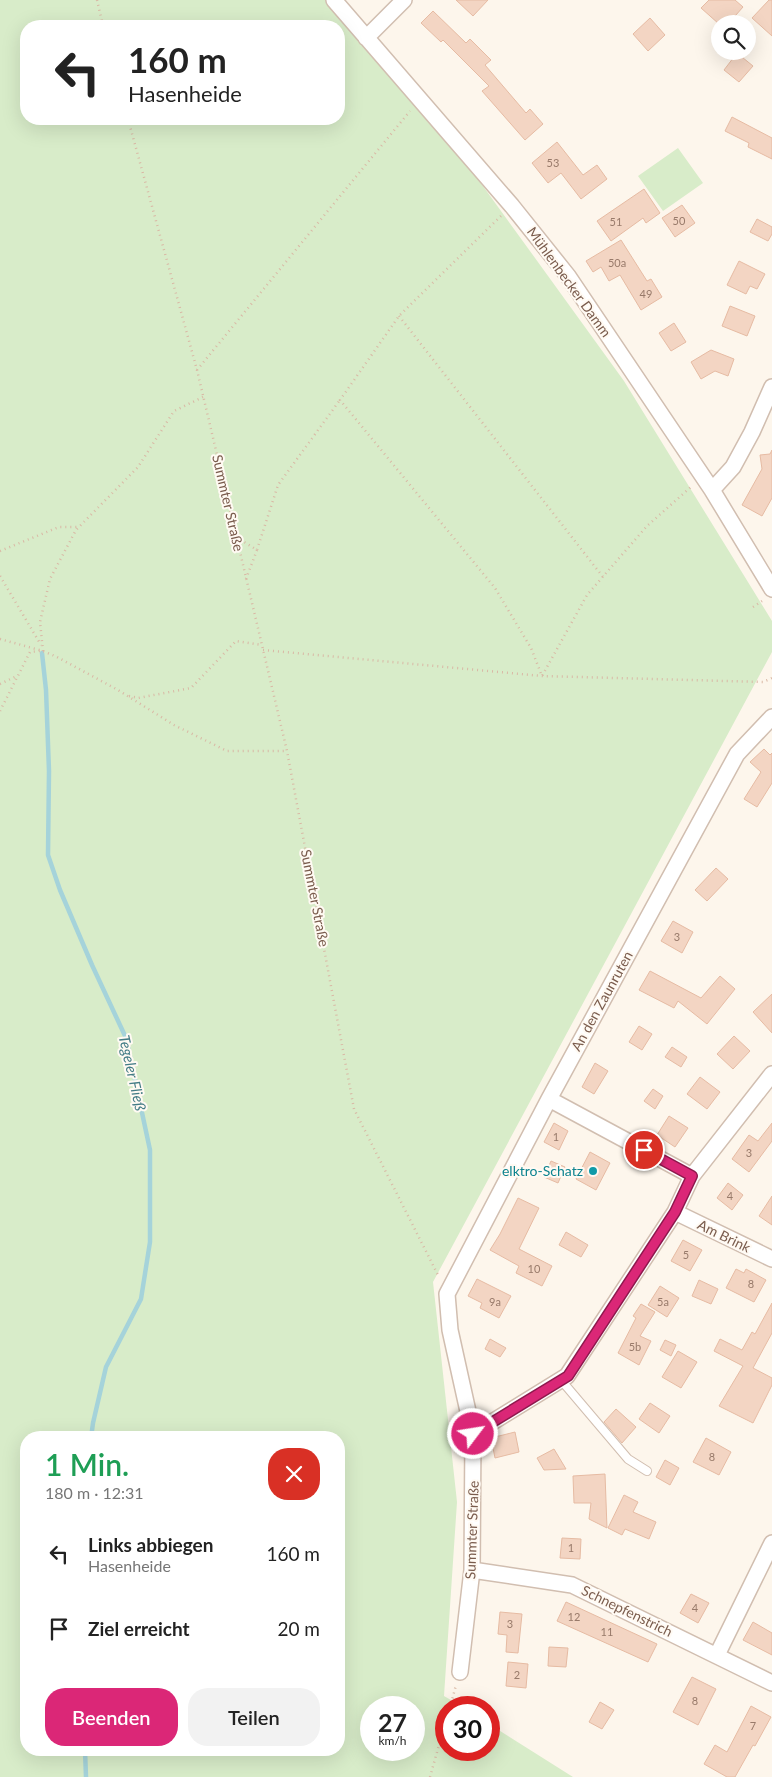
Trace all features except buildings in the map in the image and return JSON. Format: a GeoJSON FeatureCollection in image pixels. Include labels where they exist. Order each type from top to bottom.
{"type":"FeatureCollection","features":[{"type":"Feature","properties":{"kind":"street","name":"Mühlenbecker Damm"},"geometry":{"type":"LineString","coordinates":[[334,0],[512,206],[568,276],[712,490],[772,589]]}},
{"type":"Feature","properties":{"kind":"street"},"geometry":{"type":"LineString","coordinates":[[366,38],[404,0]]}},
{"type":"Feature","properties":{"kind":"street"},"geometry":{"type":"LineString","coordinates":[[712,490],[733,467],[752,432],[772,387]]}},
{"type":"Feature","properties":{"kind":"street","name":"An den Zaunruten"},"geometry":{"type":"LineString","coordinates":[[447,1294],[549,1099],[737,754],[772,717]]}},
{"type":"Feature","properties":{"kind":"street"},"geometry":{"type":"LineString","coordinates":[[473,1434],[568,1376],[675,1212],[692,1176],[772,1074]]}},
{"type":"Feature","properties":{"kind":"street"},"geometry":{"type":"LineString","coordinates":[[549,1099],[692,1176]]}},
{"type":"Feature","properties":{"kind":"street","name":"Am Brink"},"geometry":{"type":"LineString","coordinates":[[675,1212],[772,1259]]}},
{"type":"Feature","properties":{"kind":"street","name":"Summter Straße"},"geometry":{"type":"LineString","coordinates":[[447,1294],[450,1330],[473,1434],[472,1570],[460,1672]]}},
{"type":"Feature","properties":{"kind":"street"},"geometry":{"type":"LineString","coordinates":[[717,1655],[772,1543]]}},
{"type":"Feature","properties":{"kind":"street","name":"Schnepfenstrich"},"geometry":{"type":"LineString","coordinates":[[472,1570],[572,1585],[772,1683]]}},
{"type":"Feature","properties":{"kind":"lane"},"geometry":{"type":"LineString","coordinates":[[562,1380],[628,1460],[647,1471]]}},
{"type":"Feature","properties":{"kind":"path"},"geometry":{"type":"LineString","coordinates":[[97,0],[102,20]]}},
{"type":"Feature","properties":{"kind":"path"},"geometry":{"type":"LineString","coordinates":[[197,370],[420,99]]}},
{"type":"Feature","properties":{"kind":"path","name":"Summter Straße"},"geometry":{"type":"LineString","coordinates":[[130,125],[197,370],[287,751],[354,1109],[447,1294]]}},
{"type":"Feature","properties":{"kind":"path"},"geometry":{"type":"LineString","coordinates":[[246,578],[278,485],[399,316],[512,206]]}},
{"type":"Feature","properties":{"kind":"path"},"geometry":{"type":"LineString","coordinates":[[399,316],[603,577]]}},
{"type":"Feature","properties":{"kind":"path"},"geometry":{"type":"LineString","coordinates":[[43,651],[40,622],[50,579],[76,530],[138,467],[174,411],[203,397]]}},
{"type":"Feature","properties":{"kind":"path"},"geometry":{"type":"LineString","coordinates":[[340,400],[495,588],[531,648],[542,676]]}},
{"type":"Feature","properties":{"kind":"path"},"geometry":{"type":"LineString","coordinates":[[542,676],[587,595],[648,526],[703,477]]}},
{"type":"Feature","properties":{"kind":"path"},"geometry":{"type":"LineString","coordinates":[[0,551],[59,527],[79,527]]}},
{"type":"Feature","properties":{"kind":"path"},"geometry":{"type":"LineString","coordinates":[[236,537],[257,550]]}},
{"type":"Feature","properties":{"kind":"path"},"geometry":{"type":"LineString","coordinates":[[0,576],[43,651]]}},
{"type":"Feature","properties":{"kind":"path"},"geometry":{"type":"LineString","coordinates":[[0,639],[43,651],[57,657],[128,696],[174,725],[227,751],[287,751]]}},
{"type":"Feature","properties":{"kind":"path"},"geometry":{"type":"LineString","coordinates":[[128,696],[138,698],[191,688],[236,641],[262,645]]}},
{"type":"Feature","properties":{"kind":"path"},"geometry":{"type":"LineString","coordinates":[[263,650],[542,676],[763,682],[772,678]]}},
{"type":"Feature","properties":{"kind":"path"},"geometry":{"type":"LineString","coordinates":[[0,711],[30,652],[43,651]]}},
{"type":"Feature","properties":{"kind":"path"},"geometry":{"type":"LineString","coordinates":[[0,684],[18,675]]}},
{"type":"Feature","properties":{"kind":"path"},"geometry":{"type":"LineString","coordinates":[[453,1696],[460,1672]]}},
{"type":"Feature","properties":{"kind":"path"},"geometry":{"type":"LineString","coordinates":[[430,1777],[435,1759]]}},
{"type":"Feature","properties":{"kind":"green space"},"geometry":{"type":"Polygon","coordinates":[[[0,0],[330,0],[420,99],[624,381],[772,621],[772,652],[433,1282],[457,1502],[444,1696],[435,1696],[435,1761],[500,1761],[500,1731],[573,1777],[0,1777],[0,0]]]}},
{"type":"Feature","properties":{"kind":"green space"},"geometry":{"type":"Polygon","coordinates":[[[678,148],[703,183],[663,211],[638,176],[678,148]]]}},
{"type":"Feature","properties":{"kind":"waterway","name":"Tegeler Fließ"},"geometry":{"type":"LineString","coordinates":[[42,653],[46,690],[49,771],[48,855],[60,890],[126,1038],[150,1150],[150,1242],[141,1299],[106,1367],[92,1431]]}},
{"type":"Feature","properties":{"kind":"waterway","name":"Tegeler Fließ"},"geometry":{"type":"LineString","coordinates":[[85,1756],[86,1777]]}},
{"type":"Feature","properties":{"kind":"place","name":"elktro-Schatz"},"geometry":{"type":"Point","coordinates":[593,1171]}},
{"type":"Feature","properties":{"kind":"route"},"geometry":{"type":"LineString","coordinates":[[473,1434],[568,1376],[675,1212],[692,1176],[644,1150]]}}]}
